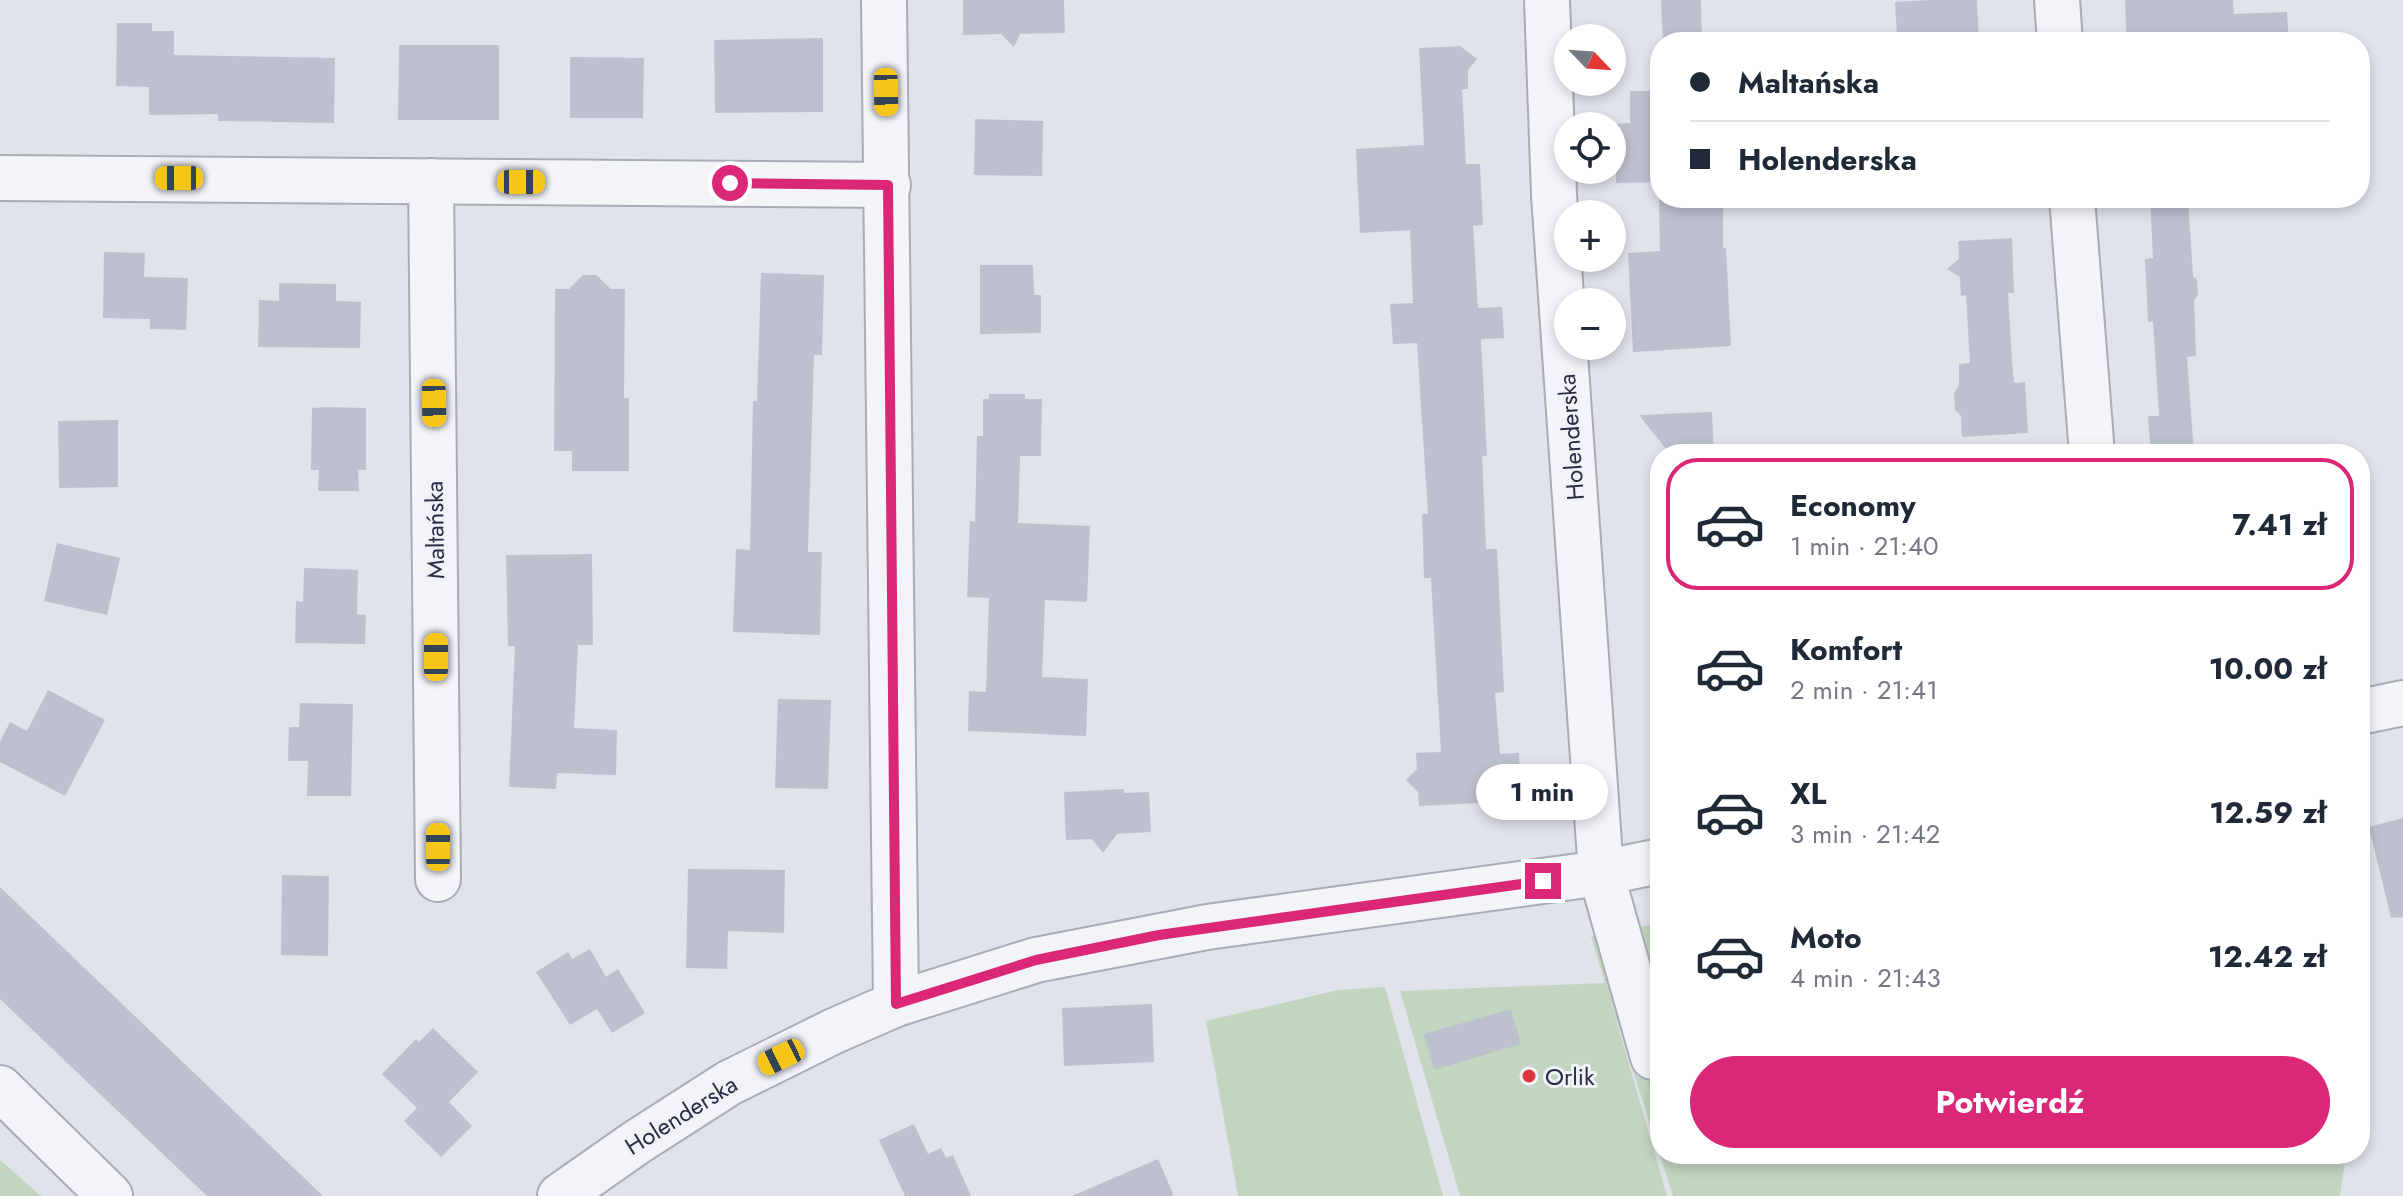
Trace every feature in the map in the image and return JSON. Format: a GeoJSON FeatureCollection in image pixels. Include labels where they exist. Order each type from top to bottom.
{"type":"FeatureCollection","features":[{"type":"Feature","properties":{"kind":"street"},"geometry":{"type":"LineString","coordinates":[[884,0],[896,1004]]}},
{"type":"Feature","properties":{"kind":"street","name":"Holenderska"},"geometry":{"type":"LineString","coordinates":[[1547,0],[1554,195],[1601,873]]}},
{"type":"Feature","properties":{"kind":"street"},"geometry":{"type":"LineString","coordinates":[[2057,0],[2059,32]]}},
{"type":"Feature","properties":{"kind":"street"},"geometry":{"type":"LineString","coordinates":[[0,178],[888,185]]}},
{"type":"Feature","properties":{"kind":"street","name":"Maltańska"},"geometry":{"type":"LineString","coordinates":[[431,181],[438,879]]}},
{"type":"Feature","properties":{"kind":"street"},"geometry":{"type":"LineString","coordinates":[[2073,208],[2091,444]]}},
{"type":"Feature","properties":{"kind":"street"},"geometry":{"type":"LineString","coordinates":[[2370,710],[2403,703]]}},
{"type":"Feature","properties":{"kind":"street","name":"Holenderska"},"geometry":{"type":"LineString","coordinates":[[560,1196],[729,1083],[896,1004],[1036,960],[1159,935],[1601,873],[1650,863]]}},
{"type":"Feature","properties":{"kind":"street"},"geometry":{"type":"LineString","coordinates":[[1601,873],[1650,1046]]}},
{"type":"Feature","properties":{"kind":"street"},"geometry":{"type":"LineString","coordinates":[[0,1088],[110,1196]]}},
{"type":"Feature","properties":{"kind":"green space","name":"Orlik"},"geometry":{"type":"Polygon","coordinates":[[[1650,925],[1650,1124],[1611,1002],[1650,1137],[1650,1164],[1658,1164],[1667,1196],[1460,1196],[1400,991],[1605,983],[1591,936],[1650,925]]]}},
{"type":"Feature","properties":{"kind":"green space"},"geometry":{"type":"Polygon","coordinates":[[[1385,987],[1443,1196],[1238,1196],[1206,1021],[1338,990],[1385,987]]]}},
{"type":"Feature","properties":{"kind":"green space"},"geometry":{"type":"Polygon","coordinates":[[[0,1160],[41,1196],[0,1196],[0,1160]]]}},
{"type":"Feature","properties":{"kind":"green space","name":"Orlik"},"geometry":{"type":"Polygon","coordinates":[[[1663,1164],[2345,1164],[2340,1196],[1673,1196],[1663,1164]]]}},
{"type":"Feature","properties":{"kind":"building"},"geometry":{"type":"Polygon","coordinates":[[[963,0],[1064,0],[1065,33],[1020,34],[1014,47],[1001,34],[963,35],[963,0]]]}},
{"type":"Feature","properties":{"kind":"building"},"geometry":{"type":"Polygon","coordinates":[[[1661,0],[1701,0],[1702,32],[1663,32],[1661,0]]]}},
{"type":"Feature","properties":{"kind":"building"},"geometry":{"type":"Polygon","coordinates":[[[1977,0],[1979,32],[1897,32],[1895,2],[1977,0]]]}},
{"type":"Feature","properties":{"kind":"building"},"geometry":{"type":"Polygon","coordinates":[[[2125,0],[2233,0],[2234,14],[2287,12],[2288,32],[2127,32],[2125,0]]]}},
{"type":"Feature","properties":{"kind":"building"},"geometry":{"type":"Polygon","coordinates":[[[117,23],[152,23],[152,31],[174,31],[174,55],[335,58],[334,123],[218,121],[218,114],[149,115],[149,87],[116,86],[117,23]]]}},
{"type":"Feature","properties":{"kind":"building"},"geometry":{"type":"Polygon","coordinates":[[[823,38],[823,112],[715,113],[714,40],[823,38]]]}},
{"type":"Feature","properties":{"kind":"building"},"geometry":{"type":"Polygon","coordinates":[[[399,45],[499,45],[499,120],[398,120],[399,45]]]}},
{"type":"Feature","properties":{"kind":"building"},"geometry":{"type":"Polygon","coordinates":[[[1460,46],[1477,59],[1468,70],[1468,89],[1462,89],[1466,164],[1480,164],[1483,225],[1473,226],[1478,308],[1502,307],[1504,338],[1481,339],[1487,456],[1482,456],[1486,549],[1497,549],[1504,692],[1495,693],[1500,754],[1519,753],[1521,795],[1503,797],[1502,802],[1419,806],[1418,792],[1406,780],[1417,769],[1416,753],[1441,752],[1431,578],[1424,578],[1422,514],[1428,514],[1417,343],[1393,344],[1390,304],[1413,303],[1410,230],[1360,233],[1356,149],[1424,145],[1419,48],[1460,46]]]}},
{"type":"Feature","properties":{"kind":"building"},"geometry":{"type":"Polygon","coordinates":[[[570,57],[644,58],[643,118],[570,118],[570,57]]]}},
{"type":"Feature","properties":{"kind":"building"},"geometry":{"type":"Polygon","coordinates":[[[1630,91],[1650,91],[1650,182],[1626,183],[1626,123],[1630,123],[1630,91]]]}},
{"type":"Feature","properties":{"kind":"building"},"geometry":{"type":"Polygon","coordinates":[[[975,119],[1043,121],[1042,176],[974,175],[975,119]]]}},
{"type":"Feature","properties":{"kind":"building"},"geometry":{"type":"Polygon","coordinates":[[[1659,208],[1723,208],[1731,346],[1633,352],[1628,253],[1660,251],[1659,208]]]}},
{"type":"Feature","properties":{"kind":"building"},"geometry":{"type":"Polygon","coordinates":[[[2150,208],[2189,208],[2193,276],[2197,280],[2198,295],[2194,300],[2196,356],[2187,357],[2193,444],[2150,444],[2148,416],[2159,416],[2153,321],[2148,322],[2145,259],[2153,258],[2150,208]]]}},
{"type":"Feature","properties":{"kind":"building"},"geometry":{"type":"Polygon","coordinates":[[[2012,238],[2014,293],[2008,293],[2012,360],[2014,383],[2025,382],[2028,433],[1962,437],[1961,416],[1955,410],[1954,393],[1959,386],[1959,364],[1970,363],[1966,295],[1961,296],[1960,277],[1947,269],[1959,259],[1958,241],[2012,238]]]}},
{"type":"Feature","properties":{"kind":"building"},"geometry":{"type":"Polygon","coordinates":[[[104,252],[145,253],[144,277],[188,278],[186,330],[150,329],[150,319],[103,318],[104,252]]]}},
{"type":"Feature","properties":{"kind":"building"},"geometry":{"type":"Polygon","coordinates":[[[980,265],[1033,265],[1034,295],[1041,295],[1041,333],[980,334],[980,265]]]}},
{"type":"Feature","properties":{"kind":"building"},"geometry":{"type":"Polygon","coordinates":[[[761,273],[824,275],[822,355],[814,355],[808,552],[822,552],[820,635],[733,632],[736,549],[750,550],[753,401],[757,401],[761,273]]]}},
{"type":"Feature","properties":{"kind":"building"},"geometry":{"type":"Polygon","coordinates":[[[583,275],[596,275],[611,289],[625,289],[624,398],[629,398],[629,471],[572,471],[572,451],[554,451],[555,289],[569,289],[583,275]]]}},
{"type":"Feature","properties":{"kind":"building"},"geometry":{"type":"Polygon","coordinates":[[[279,283],[336,284],[336,301],[361,302],[360,348],[258,347],[259,300],[279,301],[279,283]]]}},
{"type":"Feature","properties":{"kind":"building"},"geometry":{"type":"Polygon","coordinates":[[[989,394],[1025,394],[1025,399],[1042,399],[1041,456],[1020,456],[1018,523],[1090,526],[1087,602],[1045,600],[1042,677],[1088,679],[1086,736],[968,731],[969,691],[986,692],[989,598],[967,597],[970,521],[975,522],[977,436],[983,436],[983,399],[989,399],[989,394]]]}},
{"type":"Feature","properties":{"kind":"building"},"geometry":{"type":"Polygon","coordinates":[[[312,408],[366,408],[366,470],[358,470],[359,491],[318,491],[319,470],[311,470],[312,408]]]}},
{"type":"Feature","properties":{"kind":"building"},"geometry":{"type":"Polygon","coordinates":[[[1712,412],[1714,444],[1662,444],[1639,415],[1712,412]]]}},
{"type":"Feature","properties":{"kind":"building"},"geometry":{"type":"Polygon","coordinates":[[[118,420],[118,487],[59,488],[58,421],[118,420]]]}},
{"type":"Feature","properties":{"kind":"building"},"geometry":{"type":"Polygon","coordinates":[[[57,543],[120,558],[107,615],[44,601],[57,543]]]}},
{"type":"Feature","properties":{"kind":"building"},"geometry":{"type":"Polygon","coordinates":[[[592,554],[593,645],[578,645],[574,728],[617,730],[616,775],[557,773],[556,789],[509,787],[515,646],[508,646],[506,555],[592,554]]]}},
{"type":"Feature","properties":{"kind":"building"},"geometry":{"type":"Polygon","coordinates":[[[304,568],[358,570],[357,614],[366,615],[365,644],[295,643],[296,601],[303,602],[304,568]]]}},
{"type":"Feature","properties":{"kind":"building"},"geometry":{"type":"Polygon","coordinates":[[[48,690],[105,720],[65,796],[0,762],[0,742],[10,722],[27,731],[48,690]]]}},
{"type":"Feature","properties":{"kind":"building"},"geometry":{"type":"Polygon","coordinates":[[[778,699],[831,700],[828,789],[775,788],[778,699]]]}},
{"type":"Feature","properties":{"kind":"building"},"geometry":{"type":"Polygon","coordinates":[[[300,703],[353,704],[351,796],[307,796],[308,761],[288,761],[289,727],[299,727],[300,703]]]}},
{"type":"Feature","properties":{"kind":"building"},"geometry":{"type":"Polygon","coordinates":[[[1124,789],[1124,793],[1149,792],[1151,832],[1117,834],[1103,853],[1092,839],[1066,840],[1064,792],[1124,789]]]}},
{"type":"Feature","properties":{"kind":"building"},"geometry":{"type":"Polygon","coordinates":[[[2403,818],[2403,917],[2391,918],[2370,827],[2403,818]]]}},
{"type":"Feature","properties":{"kind":"building"},"geometry":{"type":"Polygon","coordinates":[[[688,869],[785,870],[784,933],[728,931],[727,969],[686,968],[688,869]]]}},
{"type":"Feature","properties":{"kind":"building"},"geometry":{"type":"Polygon","coordinates":[[[282,875],[329,876],[328,956],[281,955],[282,875]]]}},
{"type":"Feature","properties":{"kind":"building"},"geometry":{"type":"Polygon","coordinates":[[[0,887],[323,1196],[207,1196],[0,999],[0,887]]]}},
{"type":"Feature","properties":{"kind":"building"},"geometry":{"type":"Polygon","coordinates":[[[590,949],[606,977],[618,969],[645,1013],[612,1033],[597,1009],[570,1025],[536,972],[568,952],[572,959],[590,949]]]}},
{"type":"Feature","properties":{"kind":"building"},"geometry":{"type":"Polygon","coordinates":[[[1152,1004],[1154,1062],[1064,1066],[1062,1008],[1152,1004]]]}},
{"type":"Feature","properties":{"kind":"building"},"geometry":{"type":"Polygon","coordinates":[[[1511,1009],[1521,1044],[1434,1070],[1424,1034],[1511,1009]]]}},
{"type":"Feature","properties":{"kind":"building"},"geometry":{"type":"Polygon","coordinates":[[[433,1028],[478,1072],[449,1102],[472,1126],[441,1157],[404,1121],[417,1108],[382,1074],[416,1039],[419,1042],[433,1028]]]}},
{"type":"Feature","properties":{"kind":"building"},"geometry":{"type":"Polygon","coordinates":[[[914,1124],[928,1154],[941,1148],[946,1158],[953,1155],[971,1196],[905,1196],[879,1140],[914,1124]]]}},
{"type":"Feature","properties":{"kind":"building"},"geometry":{"type":"Polygon","coordinates":[[[1158,1159],[1174,1196],[1072,1196],[1158,1159]]]}},
{"type":"Feature","properties":{"kind":"place","name":"Orlik"},"geometry":{"type":"Point","coordinates":[1529,1076]}},
{"type":"Feature","properties":{"kind":"route"},"geometry":{"type":"LineString","coordinates":[[730,183],[888,185],[896,1004],[1036,960],[1159,935],[1543,881]]}}]}
